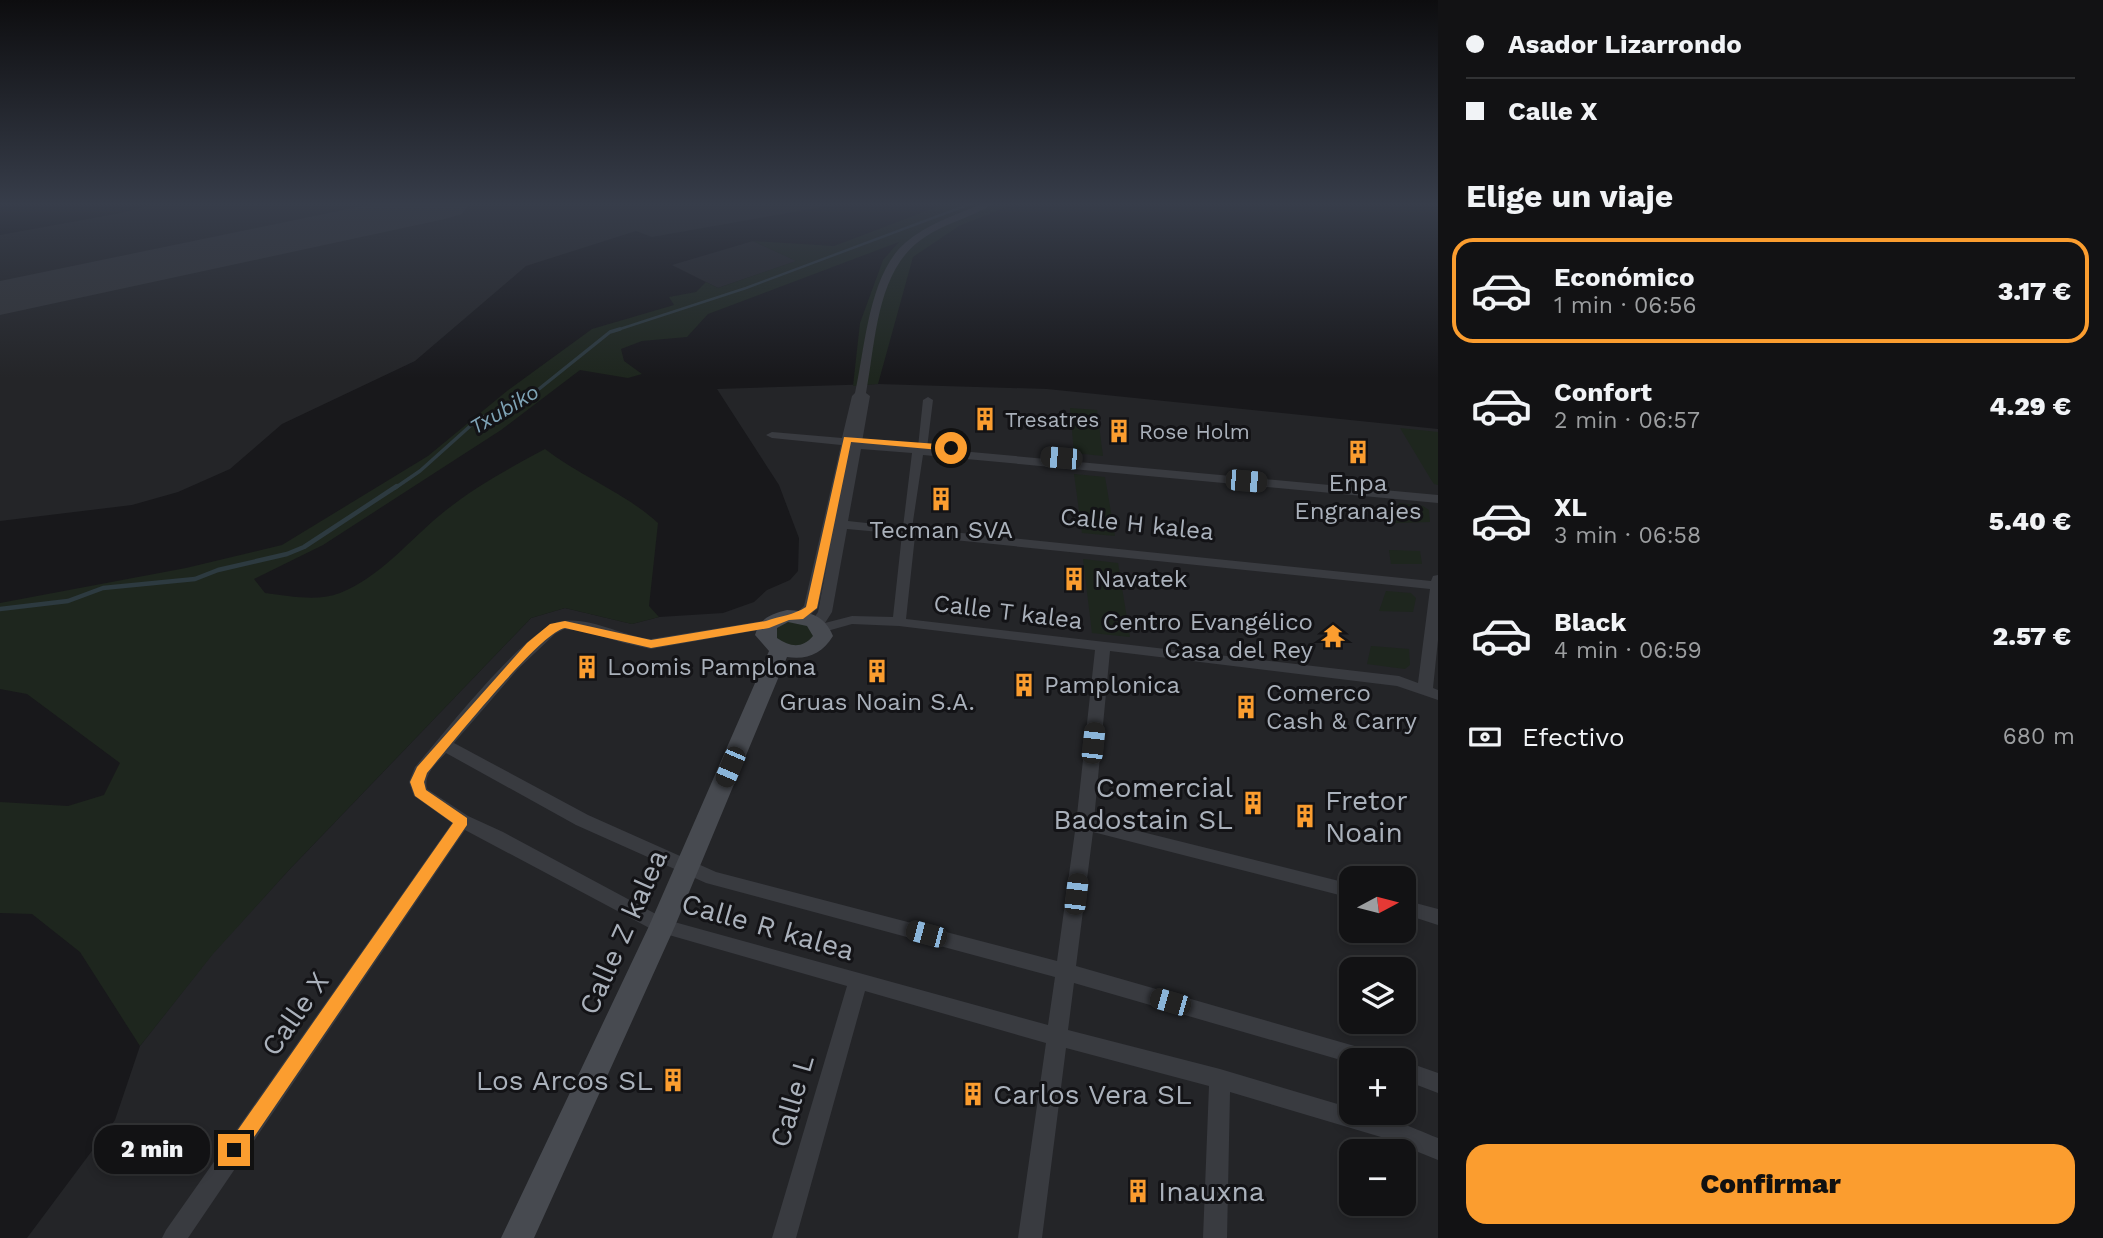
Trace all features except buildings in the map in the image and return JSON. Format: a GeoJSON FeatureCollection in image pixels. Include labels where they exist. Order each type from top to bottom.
{"type":"FeatureCollection","features":[{"type":"Feature","properties":{"kind":"street"},"geometry":{"type":"LineString","coordinates":[[819,626],[825,612],[856,396],[860,395],[885,282],[894,262]]}},
{"type":"Feature","properties":{"kind":"street"},"geometry":{"type":"LineString","coordinates":[[899,622],[909,528],[928,400]]}},
{"type":"Feature","properties":{"kind":"street"},"geometry":{"type":"LineString","coordinates":[[772,435],[1438,494]]}},
{"type":"Feature","properties":{"kind":"street"},"geometry":{"type":"LineString","coordinates":[[921,448],[1438,499]]}},
{"type":"Feature","properties":{"kind":"street"},"geometry":{"type":"LineString","coordinates":[[799,617],[811,608],[837,520]]}},
{"type":"Feature","properties":{"kind":"street","name":"Calle H kalea"},"geometry":{"type":"LineString","coordinates":[[837,520],[1438,581]]}},
{"type":"Feature","properties":{"kind":"street"},"geometry":{"type":"LineString","coordinates":[[1431,692],[1438,581]]}},
{"type":"Feature","properties":{"kind":"street"},"geometry":{"type":"LineString","coordinates":[[444,746],[531,646],[554,626],[579,626],[633,642],[651,644],[769,624],[780,618],[799,617],[819,626],[823,636],[816,647],[799,652],[780,649],[773,646],[765,635],[769,624]]}},
{"type":"Feature","properties":{"kind":"street","name":"Calle T kalea"},"geometry":{"type":"LineString","coordinates":[[819,626],[852,620],[899,622],[1399,681],[1431,692]]}},
{"type":"Feature","properties":{"kind":"street"},"geometry":{"type":"LineString","coordinates":[[1030,1238],[1085,824],[1103,646]]}},
{"type":"Feature","properties":{"kind":"street","name":"Calle Z kalea"},"geometry":{"type":"LineString","coordinates":[[517,1238],[662,926],[780,649]]}},
{"type":"Feature","properties":{"kind":"street","name":"Calle R kalea"},"geometry":{"type":"LineString","coordinates":[[1339,1051],[1066,972],[712,877],[582,820],[444,746],[421,771],[417,782],[420,792],[462,821],[498,837],[662,926],[1058,1037],[1220,1079],[1381,1127],[1438,1149]]}},
{"type":"Feature","properties":{"kind":"street","name":"Calle X"},"geometry":{"type":"LineString","coordinates":[[174,1238],[462,821]]}},
{"type":"Feature","properties":{"kind":"street"},"geometry":{"type":"LineString","coordinates":[[1085,824],[1339,888]]}},
{"type":"Feature","properties":{"kind":"street"},"geometry":{"type":"LineString","coordinates":[[1416,911],[1438,918]]}},
{"type":"Feature","properties":{"kind":"street","name":"Calle L"},"geometry":{"type":"LineString","coordinates":[[784,1238],[858,981]]}},
{"type":"Feature","properties":{"kind":"street"},"geometry":{"type":"LineString","coordinates":[[1416,1075],[1438,1083]]}},
{"type":"Feature","properties":{"kind":"street"},"geometry":{"type":"LineString","coordinates":[[1215,1238],[1220,1079]]}},
{"type":"Feature","properties":{"kind":"shaded area"},"geometry":{"type":"Polygon","coordinates":[[[0,262],[539,262],[526,266],[415,361],[282,424],[230,469],[178,492],[132,505],[0,521],[0,262]]]}},
{"type":"Feature","properties":{"kind":"shaded area"},"geometry":{"type":"Polygon","coordinates":[[[683,262],[795,262],[718,288],[672,265],[683,262]]]}},
{"type":"Feature","properties":{"kind":"shaded area"},"geometry":{"type":"Polygon","coordinates":[[[794,262],[847,262],[708,314],[687,337],[642,341],[621,349],[624,361],[642,374],[628,378],[580,370],[501,430],[323,545],[254,579],[265,593],[312,598],[340,593],[382,567],[469,493],[545,449],[631,502],[658,523],[649,606],[659,617],[632,624],[565,608],[531,618],[288,871],[213,954],[140,1046],[80,952],[32,914],[0,913],[0,802],[68,806],[104,795],[120,763],[27,694],[0,689],[0,603],[186,568],[282,545],[428,456],[507,391],[592,329],[674,305],[669,297],[696,292],[706,282],[718,288],[794,262]]]}},
{"type":"Feature","properties":{"kind":"shaded area"},"geometry":{"type":"Polygon","coordinates":[[[882,262],[912,262],[878,384],[853,386],[860,323],[882,262]]]}},
{"type":"Feature","properties":{"kind":"shaded area"},"geometry":{"type":"Polygon","coordinates":[[[878,384],[1047,389],[1438,429],[1438,1238],[27,1238],[115,1120],[140,1046],[213,953],[531,618],[565,608],[632,624],[659,617],[723,613],[754,602],[767,590],[790,580],[798,571],[799,538],[779,485],[717,389],[878,384]]]}},
{"type":"Feature","properties":{"kind":"shaded area"},"geometry":{"type":"Polygon","coordinates":[[[1070,408],[1097,410],[1103,456],[1074,453],[1070,408]]]}},
{"type":"Feature","properties":{"kind":"shaded area"},"geometry":{"type":"Polygon","coordinates":[[[1400,428],[1438,432],[1438,485],[1430,478],[1400,428]]]}},
{"type":"Feature","properties":{"kind":"shaded area"},"geometry":{"type":"Polygon","coordinates":[[[1074,474],[1105,477],[1115,536],[1082,533],[1074,474]]]}},
{"type":"Feature","properties":{"kind":"shaded area"},"geometry":{"type":"Polygon","coordinates":[[[1399,503],[1423,506],[1429,510],[1430,522],[1395,523],[1399,503]]]}},
{"type":"Feature","properties":{"kind":"shaded area"},"geometry":{"type":"Polygon","coordinates":[[[1389,550],[1420,551],[1422,564],[1391,564],[1389,550]]]}},
{"type":"Feature","properties":{"kind":"shaded area"},"geometry":{"type":"Polygon","coordinates":[[[1083,559],[1118,563],[1130,637],[1092,633],[1083,559]]]}},
{"type":"Feature","properties":{"kind":"shaded area"},"geometry":{"type":"Polygon","coordinates":[[[1386,591],[1411,593],[1416,598],[1413,612],[1379,611],[1386,591]]]}},
{"type":"Feature","properties":{"kind":"shaded area"},"geometry":{"type":"Polygon","coordinates":[[[788,620],[808,625],[815,637],[803,647],[781,646],[772,629],[788,620]]]}},
{"type":"Feature","properties":{"kind":"shaded area"},"geometry":{"type":"Polygon","coordinates":[[[1371,646],[1409,649],[1410,665],[1405,669],[1367,664],[1371,646]]]}},
{"type":"Feature","properties":{"kind":"waterway","name":"Txubiko"},"geometry":{"type":"LineString","coordinates":[[614,331],[746,288],[816,262]]}},
{"type":"Feature","properties":{"kind":"waterway","name":"Txubiko"},"geometry":{"type":"LineString","coordinates":[[395,488],[420,471],[478,419],[515,405],[534,393],[610,332],[620,329]]}},
{"type":"Feature","properties":{"kind":"waterway","name":"Txubiko"},"geometry":{"type":"LineString","coordinates":[[0,609],[68,601],[103,588],[195,579],[218,570],[287,554],[304,547],[397,486]]}},
{"type":"Feature","properties":{"kind":"runway"},"geometry":{"type":"LineString","coordinates":[[0,298],[171,262]]}},
{"type":"Feature","properties":{"kind":"place","name":"Tresatres"},"geometry":{"type":"Point","coordinates":[985,419]}},
{"type":"Feature","properties":{"kind":"place","name":"Rose Holm"},"geometry":{"type":"Point","coordinates":[1119,431]}},
{"type":"Feature","properties":{"kind":"place","name":"Enpa Engranajes"},"geometry":{"type":"Point","coordinates":[1358,452]}},
{"type":"Feature","properties":{"kind":"place","name":"Tecman SVA"},"geometry":{"type":"Point","coordinates":[941,499]}},
{"type":"Feature","properties":{"kind":"place","name":"Navatek"},"geometry":{"type":"Point","coordinates":[1074,579]}},
{"type":"Feature","properties":{"kind":"place","name":"Centro Evangélico Casa del Rey"},"geometry":{"type":"Point","coordinates":[1333,636]}},
{"type":"Feature","properties":{"kind":"place","name":"Loomis Pamplona"},"geometry":{"type":"Point","coordinates":[587,667]}},
{"type":"Feature","properties":{"kind":"place","name":"Gruas Noain S.A."},"geometry":{"type":"Point","coordinates":[877,671]}},
{"type":"Feature","properties":{"kind":"place","name":"Pamplonica"},"geometry":{"type":"Point","coordinates":[1024,685]}},
{"type":"Feature","properties":{"kind":"place","name":"Comerco Cash & Carry"},"geometry":{"type":"Point","coordinates":[1246,707]}},
{"type":"Feature","properties":{"kind":"place","name":"Comercial Badostain SL"},"geometry":{"type":"Point","coordinates":[1253,803]}},
{"type":"Feature","properties":{"kind":"place","name":"Fretor Noain"},"geometry":{"type":"Point","coordinates":[1305,816]}},
{"type":"Feature","properties":{"kind":"place","name":"Los Arcos SL"},"geometry":{"type":"Point","coordinates":[673,1080]}},
{"type":"Feature","properties":{"kind":"place","name":"Carlos Vera SL"},"geometry":{"type":"Point","coordinates":[973,1094]}},
{"type":"Feature","properties":{"kind":"place","name":"Inauxna"},"geometry":{"type":"Point","coordinates":[1138,1191]}},
{"type":"Feature","properties":{"kind":"route"},"geometry":{"type":"LineString","coordinates":[[234,1150],[462,821],[420,792],[417,782],[421,771],[546,631],[554,626],[579,626],[641,644],[660,644],[769,624],[787,616],[799,617],[811,608],[848,439],[951,448]]}}]}
